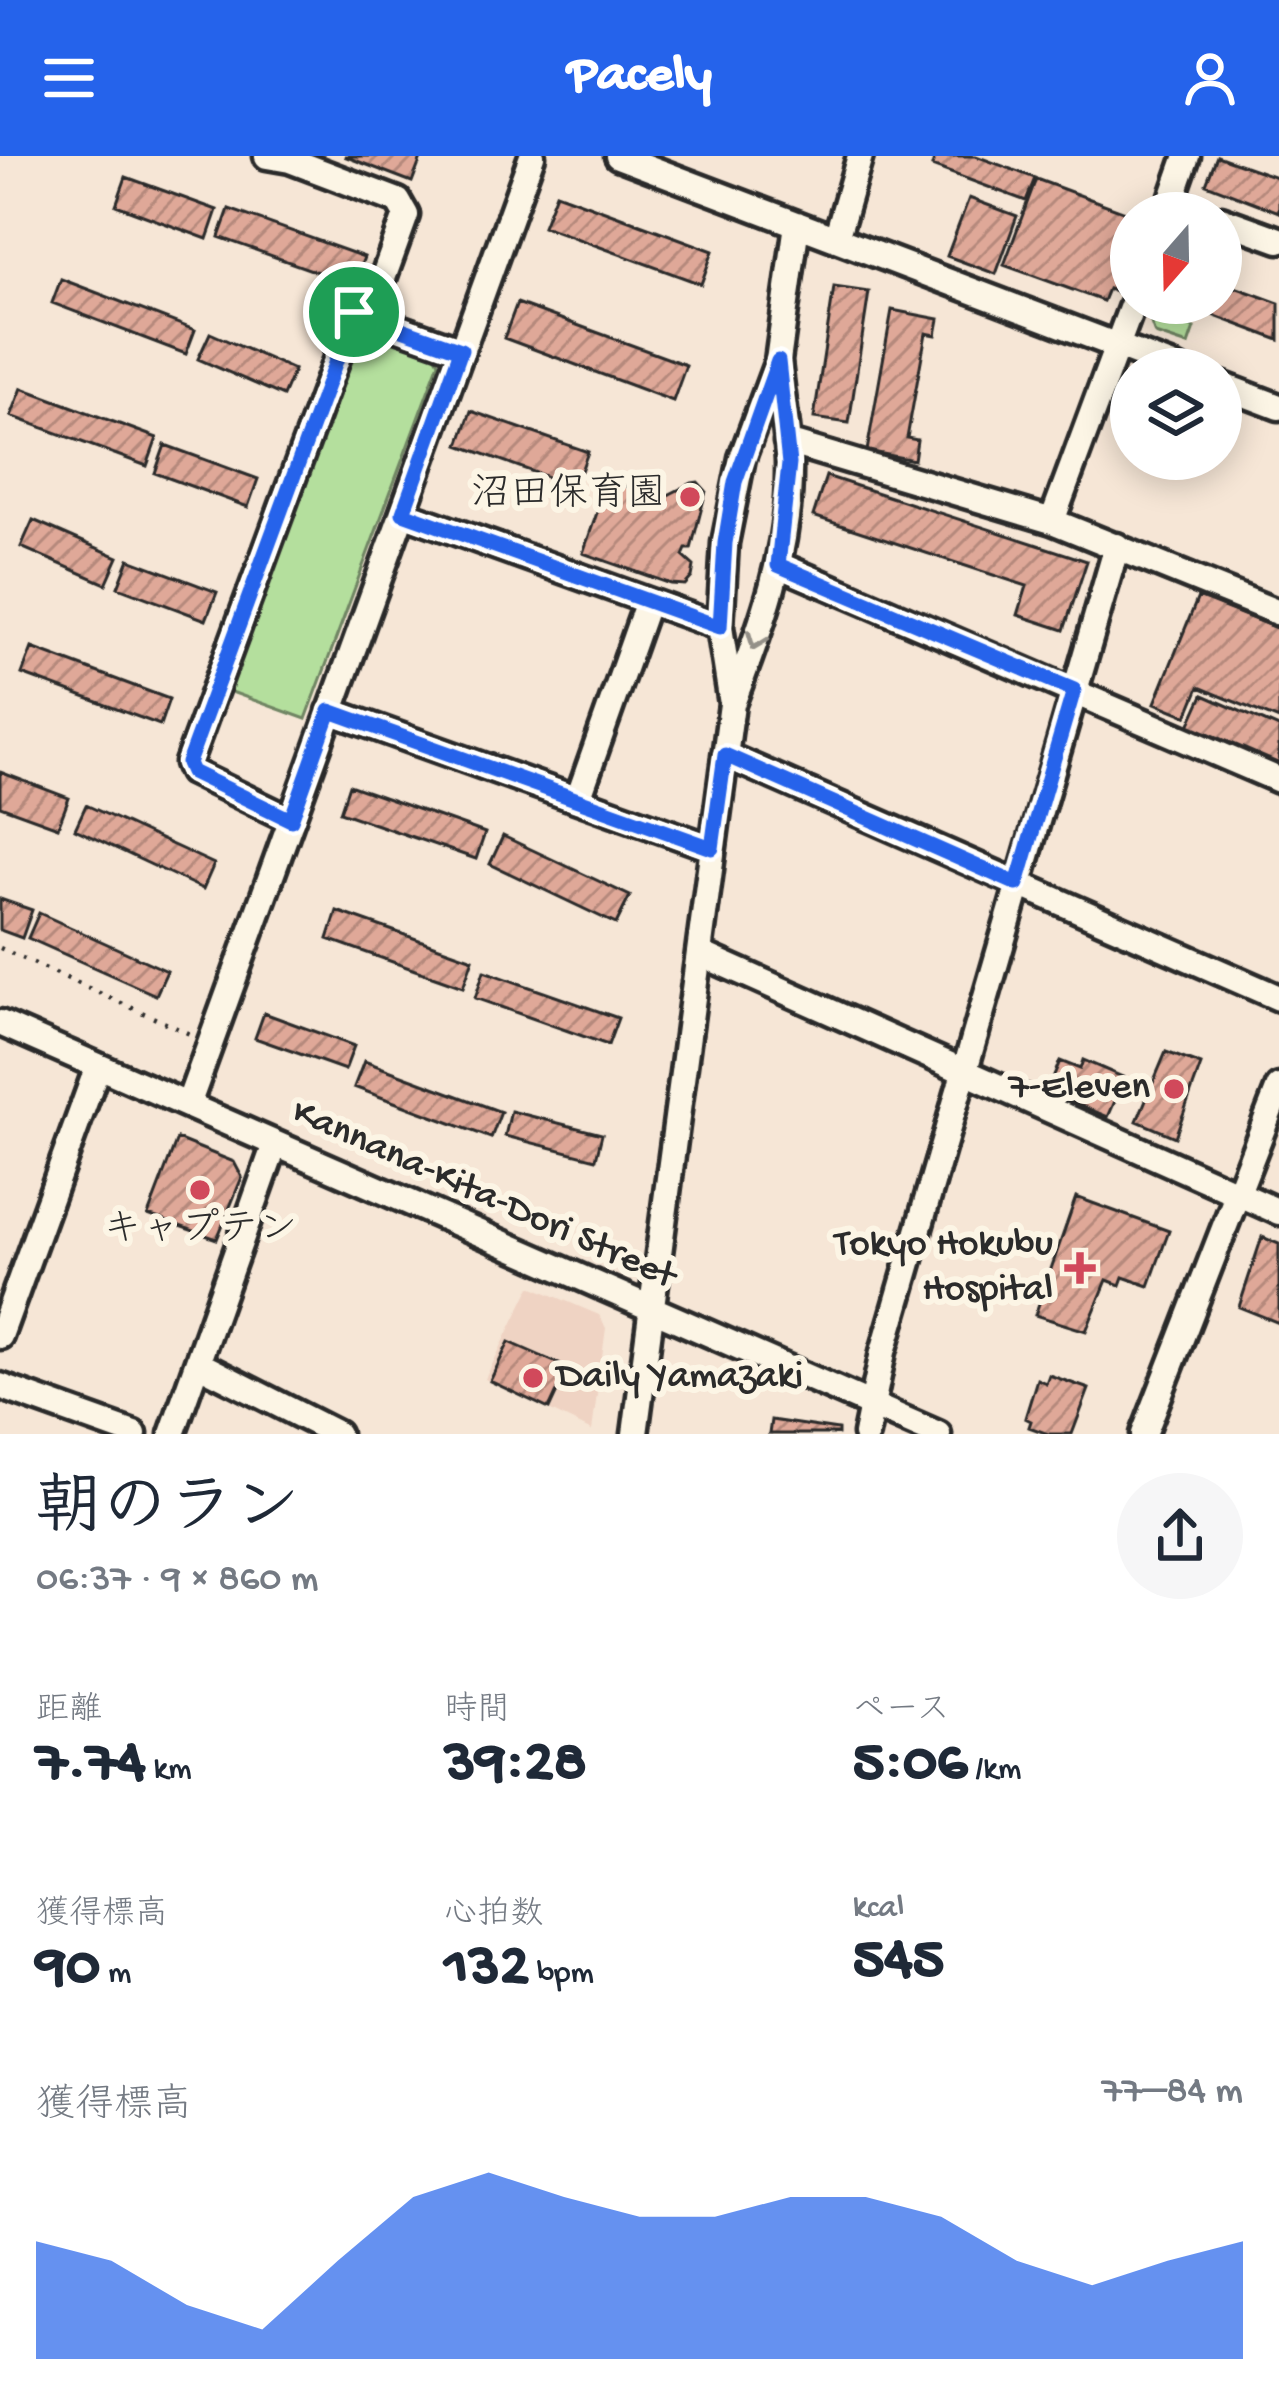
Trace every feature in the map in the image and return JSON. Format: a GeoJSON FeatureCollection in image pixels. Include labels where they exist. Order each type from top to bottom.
{"type":"FeatureCollection","features":[{"type":"Feature","properties":{"kind":"street"},"geometry":{"type":"LineString","coordinates":[[267,156],[290,160],[398,201],[406,215],[369,317]]}},
{"type":"Feature","properties":{"kind":"street"},"geometry":{"type":"LineString","coordinates":[[188,1105],[532,156]]}},
{"type":"Feature","properties":{"kind":"street"},"geometry":{"type":"LineString","coordinates":[[618,156],[1122,348]]}},
{"type":"Feature","properties":{"kind":"street"},"geometry":{"type":"LineString","coordinates":[[836,239],[860,156]]}},
{"type":"Feature","properties":{"kind":"street"},"geometry":{"type":"LineString","coordinates":[[1175,192],[1186,156]]}},
{"type":"Feature","properties":{"kind":"street"},"geometry":{"type":"LineString","coordinates":[[732,704],[720,627],[725,543],[735,482],[778,361],[797,224]]}},
{"type":"Feature","properties":{"kind":"street"},"geometry":{"type":"LineString","coordinates":[[1242,227],[1279,240]]}},
{"type":"Feature","properties":{"kind":"street"},"geometry":{"type":"LineString","coordinates":[[291,820],[192,772],[188,763],[354,312],[461,350]]}},
{"type":"Feature","properties":{"kind":"street"},"geometry":{"type":"LineString","coordinates":[[1052,521],[1125,324]]}},
{"type":"Feature","properties":{"kind":"street"},"geometry":{"type":"LineString","coordinates":[[635,1434],[732,704],[763,623],[778,565],[789,464],[778,361]]}},
{"type":"Feature","properties":{"kind":"street"},"geometry":{"type":"LineString","coordinates":[[1242,393],[1279,407]]}},
{"type":"Feature","properties":{"kind":"street"},"geometry":{"type":"LineString","coordinates":[[787,442],[1052,521],[1279,613]]}},
{"type":"Feature","properties":{"kind":"street"},"geometry":{"type":"LineString","coordinates":[[403,513],[720,627]]}},
{"type":"Feature","properties":{"kind":"street"},"geometry":{"type":"LineString","coordinates":[[866,1434],[883,1352],[1117,546]]}},
{"type":"Feature","properties":{"kind":"street"},"geometry":{"type":"LineString","coordinates":[[778,565],[1279,780]]}},
{"type":"Feature","properties":{"kind":"street"},"geometry":{"type":"LineString","coordinates":[[578,799],[648,602]]}},
{"type":"Feature","properties":{"kind":"street"},"geometry":{"type":"LineString","coordinates":[[330,711],[712,848]]}},
{"type":"Feature","properties":{"kind":"street"},"geometry":{"type":"LineString","coordinates":[[725,755],[1279,998]]}},
{"type":"Feature","properties":{"kind":"street"},"geometry":{"type":"LineString","coordinates":[[699,953],[1279,1212]]}},
{"type":"Feature","properties":{"kind":"street","name":"Kannana-Kita-Dori Street"},"geometry":{"type":"LineString","coordinates":[[0,1023],[938,1434]]}},
{"type":"Feature","properties":{"kind":"street"},"geometry":{"type":"LineString","coordinates":[[0,1336],[98,1066]]}},
{"type":"Feature","properties":{"kind":"street"},"geometry":{"type":"LineString","coordinates":[[1144,1434],[1279,1087]]}},
{"type":"Feature","properties":{"kind":"street"},"geometry":{"type":"LineString","coordinates":[[172,1434],[275,1144]]}},
{"type":"Feature","properties":{"kind":"street"},"geometry":{"type":"LineString","coordinates":[[199,1364],[337,1434]]}},
{"type":"Feature","properties":{"kind":"street"},"geometry":{"type":"LineString","coordinates":[[0,1386],[134,1434]]}},
{"type":"Feature","properties":{"kind":"path"},"geometry":{"type":"LineString","coordinates":[[0,948],[192,1035]]}},
{"type":"Feature","properties":{"kind":"shaded area"},"geometry":{"type":"Polygon","coordinates":[[[531,1286],[599,1315],[606,1328],[592,1431],[485,1379],[531,1286]]]}},
{"type":"Feature","properties":{"kind":"green space"},"geometry":{"type":"Polygon","coordinates":[[[1151,324],[1194,328],[1188,345],[1155,334],[1151,324]]]}},
{"type":"Feature","properties":{"kind":"green space"},"geometry":{"type":"Polygon","coordinates":[[[363,328],[435,355],[439,362],[306,719],[226,690],[357,331],[363,328]]]}},
{"type":"Feature","properties":{"kind":"building"},"geometry":{"type":"Polygon","coordinates":[[[344,156],[422,156],[412,182],[344,156]]]}},
{"type":"Feature","properties":{"kind":"building"},"geometry":{"type":"Polygon","coordinates":[[[935,156],[976,156],[1035,178],[1026,201],[932,166],[935,156]]]}},
{"type":"Feature","properties":{"kind":"building"},"geometry":{"type":"Polygon","coordinates":[[[1217,156],[1279,178],[1279,212],[1242,198],[1242,192],[1206,184],[1217,156]]]}},
{"type":"Feature","properties":{"kind":"building"},"geometry":{"type":"Polygon","coordinates":[[[126,177],[217,210],[207,239],[116,205],[126,177]]]}},
{"type":"Feature","properties":{"kind":"building"},"geometry":{"type":"Polygon","coordinates":[[[1036,179],[1110,206],[1110,290],[1103,301],[1004,265],[1036,179]]]}},
{"type":"Feature","properties":{"kind":"building"},"geometry":{"type":"Polygon","coordinates":[[[556,193],[713,251],[701,284],[543,226],[556,193]]]}},
{"type":"Feature","properties":{"kind":"building"},"geometry":{"type":"Polygon","coordinates":[[[969,198],[1017,216],[996,274],[947,256],[969,198]]]}},
{"type":"Feature","properties":{"kind":"building"},"geometry":{"type":"Polygon","coordinates":[[[229,209],[364,257],[354,285],[219,237],[229,209]]]}},
{"type":"Feature","properties":{"kind":"building"},"geometry":{"type":"Polygon","coordinates":[[[61,279],[195,330],[186,354],[52,303],[61,279]]]}},
{"type":"Feature","properties":{"kind":"building"},"geometry":{"type":"Polygon","coordinates":[[[834,287],[869,292],[849,423],[814,418],[834,287]]]}},
{"type":"Feature","properties":{"kind":"building"},"geometry":{"type":"Polygon","coordinates":[[[1242,290],[1279,303],[1279,340],[1237,324],[1242,324],[1242,290]]]}},
{"type":"Feature","properties":{"kind":"building"},"geometry":{"type":"Polygon","coordinates":[[[517,303],[686,365],[673,401],[504,338],[517,303]]]}},
{"type":"Feature","properties":{"kind":"building"},"geometry":{"type":"Polygon","coordinates":[[[892,310],[939,319],[936,335],[926,333],[907,438],[917,440],[914,460],[867,451],[892,310]]]}},
{"type":"Feature","properties":{"kind":"building"},"geometry":{"type":"Polygon","coordinates":[[[210,333],[294,370],[283,396],[198,359],[210,333]]]}},
{"type":"Feature","properties":{"kind":"building"},"geometry":{"type":"Polygon","coordinates":[[[22,388],[157,438],[147,466],[11,416],[22,388]]]}},
{"type":"Feature","properties":{"kind":"building"},"geometry":{"type":"Polygon","coordinates":[[[471,411],[588,452],[575,487],[459,445],[471,411]]]}},
{"type":"Feature","properties":{"kind":"building"},"geometry":{"type":"Polygon","coordinates":[[[165,445],[258,479],[248,507],[155,473],[165,445]]]}},
{"type":"Feature","properties":{"kind":"building"},"geometry":{"type":"Polygon","coordinates":[[[826,476],[1087,561],[1064,630],[1018,615],[1027,586],[813,516],[826,476]]]}},
{"type":"Feature","properties":{"kind":"building"},"geometry":{"type":"Polygon","coordinates":[[[608,481],[662,498],[698,482],[706,491],[691,549],[683,556],[694,566],[685,585],[583,553],[608,481]]]}},
{"type":"Feature","properties":{"kind":"building"},"geometry":{"type":"Polygon","coordinates":[[[33,520],[118,557],[106,584],[21,547],[33,520]]]}},
{"type":"Feature","properties":{"kind":"building"},"geometry":{"type":"Polygon","coordinates":[[[129,559],[217,592],[206,620],[118,587],[129,559]]]}},
{"type":"Feature","properties":{"kind":"building"},"geometry":{"type":"Polygon","coordinates":[[[1198,597],[1279,629],[1279,720],[1199,687],[1187,716],[1155,703],[1198,597]]]}},
{"type":"Feature","properties":{"kind":"building"},"geometry":{"type":"Polygon","coordinates":[[[32,648],[169,699],[160,725],[22,674],[32,648]]]}},
{"type":"Feature","properties":{"kind":"building"},"geometry":{"type":"Polygon","coordinates":[[[1203,695],[1279,728],[1279,765],[1189,726],[1203,695]]]}},
{"type":"Feature","properties":{"kind":"building"},"geometry":{"type":"Polygon","coordinates":[[[0,772],[69,798],[58,827],[0,806],[0,772]]]}},
{"type":"Feature","properties":{"kind":"building"},"geometry":{"type":"Polygon","coordinates":[[[349,785],[485,833],[476,859],[340,812],[349,785]]]}},
{"type":"Feature","properties":{"kind":"building"},"geometry":{"type":"Polygon","coordinates":[[[86,805],[214,864],[203,889],[75,829],[86,805]]]}},
{"type":"Feature","properties":{"kind":"building"},"geometry":{"type":"Polygon","coordinates":[[[503,836],[630,896],[616,924],[490,864],[503,836]]]}},
{"type":"Feature","properties":{"kind":"building"},"geometry":{"type":"Polygon","coordinates":[[[0,899],[32,910],[22,938],[0,930],[0,899]]]}},
{"type":"Feature","properties":{"kind":"building"},"geometry":{"type":"Polygon","coordinates":[[[337,911],[473,959],[463,987],[328,939],[337,911]]]}},
{"type":"Feature","properties":{"kind":"building"},"geometry":{"type":"Polygon","coordinates":[[[39,913],[167,971],[156,995],[28,938],[39,913]]]}},
{"type":"Feature","properties":{"kind":"building"},"geometry":{"type":"Polygon","coordinates":[[[484,971],[618,1018],[608,1045],[475,998],[484,971]]]}},
{"type":"Feature","properties":{"kind":"building"},"geometry":{"type":"Polygon","coordinates":[[[264,1013],[354,1046],[345,1070],[255,1038],[264,1013]]]}},
{"type":"Feature","properties":{"kind":"building"},"geometry":{"type":"Polygon","coordinates":[[[1166,1052],[1201,1065],[1175,1137],[1137,1121],[1166,1052]]]}},
{"type":"Feature","properties":{"kind":"building"},"geometry":{"type":"Polygon","coordinates":[[[1083,1060],[1125,1078],[1108,1117],[1047,1092],[1060,1061],[1080,1069],[1083,1060]]]}},
{"type":"Feature","properties":{"kind":"building"},"geometry":{"type":"Polygon","coordinates":[[[364,1061],[501,1112],[491,1138],[354,1087],[364,1061]]]}},
{"type":"Feature","properties":{"kind":"building"},"geometry":{"type":"Polygon","coordinates":[[[511,1111],[602,1134],[596,1159],[505,1136],[511,1111]]]}},
{"type":"Feature","properties":{"kind":"building"},"geometry":{"type":"Polygon","coordinates":[[[177,1139],[234,1162],[242,1177],[217,1239],[148,1215],[177,1139]]]}},
{"type":"Feature","properties":{"kind":"building"},"geometry":{"type":"Polygon","coordinates":[[[1076,1197],[1169,1231],[1149,1286],[1123,1277],[1120,1285],[1107,1280],[1086,1331],[1035,1315],[1076,1197]]]}},
{"type":"Feature","properties":{"kind":"building"},"geometry":{"type":"Polygon","coordinates":[[[1262,1237],[1279,1244],[1279,1323],[1239,1307],[1262,1237]]]}},
{"type":"Feature","properties":{"kind":"building"},"geometry":{"type":"Polygon","coordinates":[[[509,1342],[568,1368],[549,1409],[490,1381],[509,1342]]]}},
{"type":"Feature","properties":{"kind":"building"},"geometry":{"type":"Polygon","coordinates":[[[1049,1375],[1089,1389],[1072,1434],[1048,1434],[1029,1427],[1031,1421],[1025,1418],[1037,1379],[1046,1383],[1049,1375]]]}},
{"type":"Feature","properties":{"kind":"building"},"geometry":{"type":"Polygon","coordinates":[[[771,1420],[838,1430],[838,1434],[769,1434],[771,1420]]]}},
{"type":"Feature","properties":{"kind":"place","name":"沼田保育園"},"geometry":{"type":"Point","coordinates":[690,497]}},
{"type":"Feature","properties":{"kind":"place","name":"7-Eleven"},"geometry":{"type":"Point","coordinates":[1174,1089]}},
{"type":"Feature","properties":{"kind":"place","name":"キャプテン"},"geometry":{"type":"Point","coordinates":[200,1190]}},
{"type":"Feature","properties":{"kind":"place","name":"Tokyo Hokubu Hospital"},"geometry":{"type":"Point","coordinates":[1080,1268]}},
{"type":"Feature","properties":{"kind":"place","name":"Daily Yamazaki"},"geometry":{"type":"Point","coordinates":[533,1378]}},
{"type":"Feature","properties":{"kind":"route"},"geometry":{"type":"LineString","coordinates":[[354,312],[461,350],[403,513],[720,627],[725,543],[735,482],[778,361],[789,464],[778,565],[1074,690],[1017,884],[725,755],[712,848],[330,711],[291,820],[192,772],[188,763],[354,312]]}}]}
